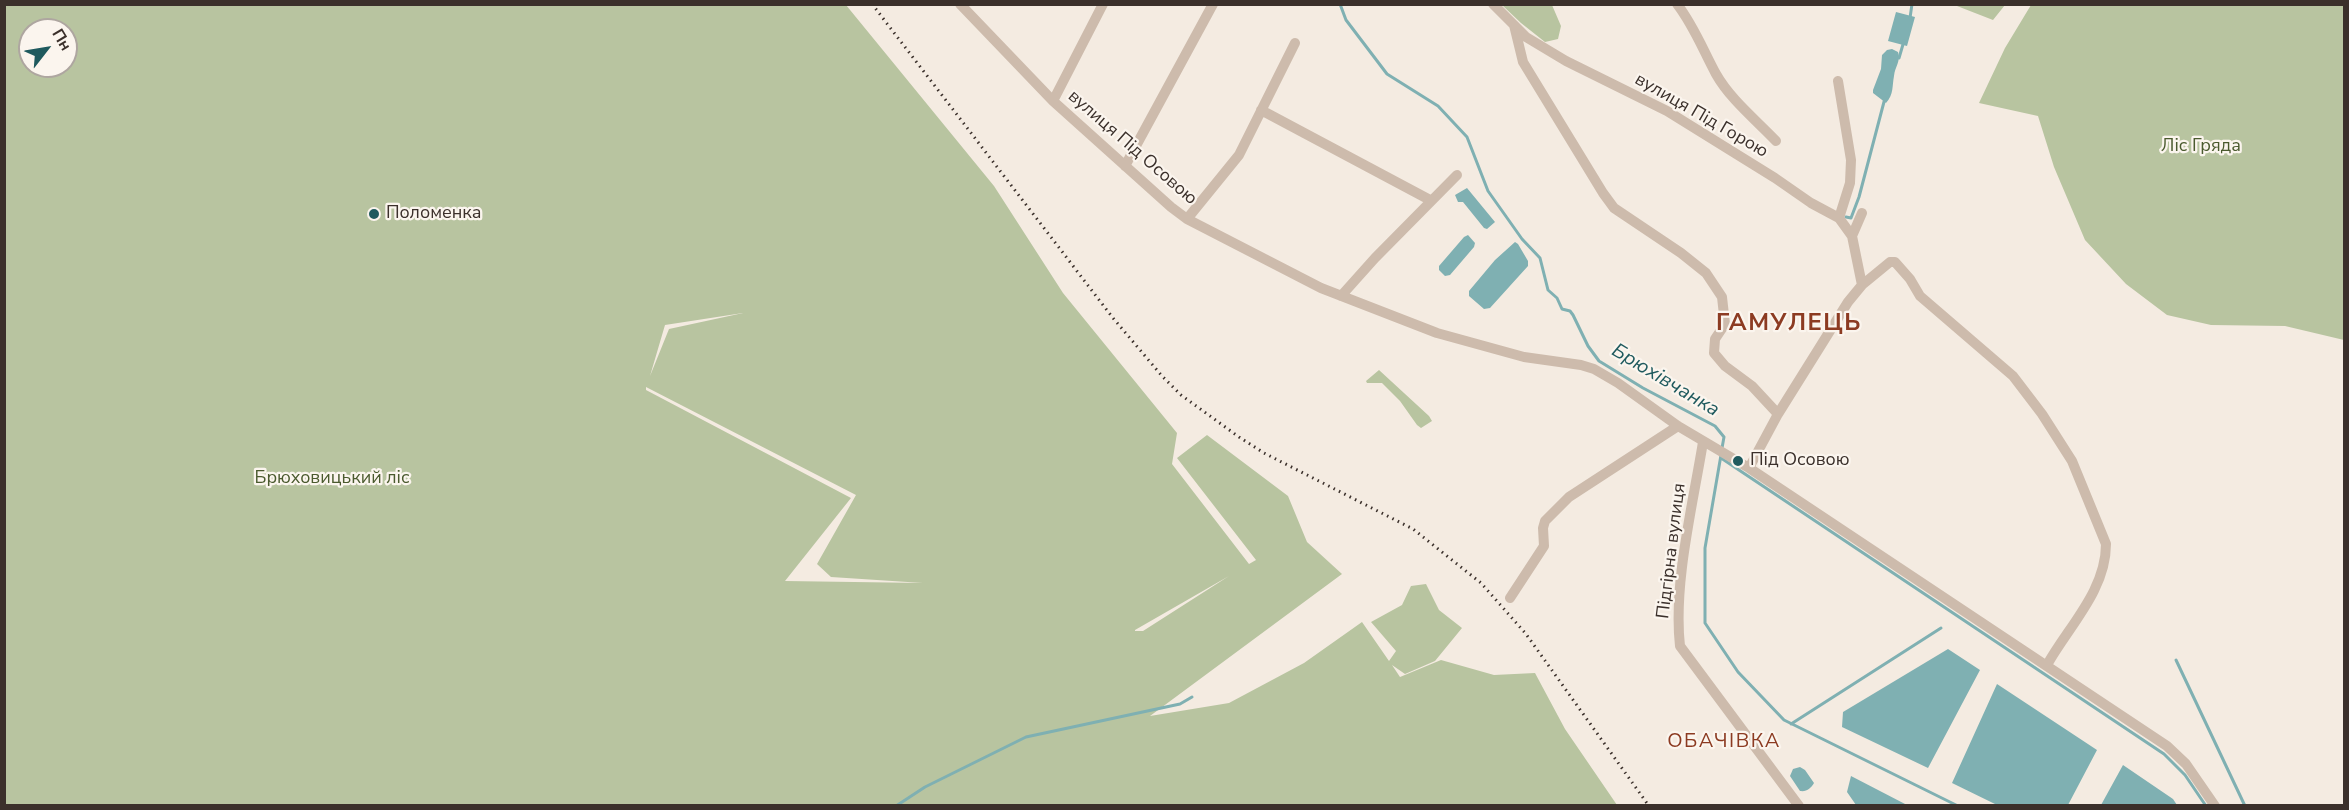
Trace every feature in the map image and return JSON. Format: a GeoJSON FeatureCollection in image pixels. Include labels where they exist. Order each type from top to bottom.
{"type":"FeatureCollection","features":[{"type":"Feature","properties":{"kind":"street","name":"вулиця Під Осовою"},"geometry":{"type":"LineString","coordinates":[[960,4],[1053,100],[1187,219],[1321,288],[1453,339],[1524,357],[1594,369],[1618,383],[1678,426],[1749,468]]}},
{"type":"Feature","properties":{"kind":"street"},"geometry":{"type":"LineString","coordinates":[[1053,100],[1103,4]]}},
{"type":"Feature","properties":{"kind":"street"},"geometry":{"type":"LineString","coordinates":[[1125,166],[1213,4]]}},
{"type":"Feature","properties":{"kind":"street","name":"вулиця Під Горою"},"geometry":{"type":"LineString","coordinates":[[1493,4],[1526,37],[1566,61],[1667,111],[1810,203],[1839,218]]}},
{"type":"Feature","properties":{"kind":"street"},"geometry":{"type":"LineString","coordinates":[[1677,4],[1689,20],[1717,76],[1776,141]]}},
{"type":"Feature","properties":{"kind":"street"},"geometry":{"type":"LineString","coordinates":[[1514,25],[1523,62],[1603,193],[1614,208],[1681,253],[1706,273],[1722,297],[1726,318],[1725,324],[1715,339],[1714,353],[1725,366],[1752,386],[1778,414]]}},
{"type":"Feature","properties":{"kind":"street"},"geometry":{"type":"LineString","coordinates":[[1187,219],[1239,155],[1295,43]]}},
{"type":"Feature","properties":{"kind":"street"},"geometry":{"type":"LineString","coordinates":[[1838,81],[1851,160],[1850,183],[1839,218],[1852,236],[1862,285]]}},
{"type":"Feature","properties":{"kind":"street"},"geometry":{"type":"LineString","coordinates":[[1261,110],[1430,200]]}},
{"type":"Feature","properties":{"kind":"street"},"geometry":{"type":"LineString","coordinates":[[1341,296],[1430,200],[1457,175]]}},
{"type":"Feature","properties":{"kind":"street"},"geometry":{"type":"LineString","coordinates":[[1852,236],[1862,213]]}},
{"type":"Feature","properties":{"kind":"street"},"geometry":{"type":"LineString","coordinates":[[2047,665],[2090,598],[2106,557],[2106,544],[2072,461],[2042,414],[2013,376],[1920,296],[1910,279],[1895,262],[1890,262],[1862,285],[1848,302],[1778,414],[1749,468],[2168,746],[2186,764],[2215,806]]}},
{"type":"Feature","properties":{"kind":"street"},"geometry":{"type":"LineString","coordinates":[[1510,598],[1544,546],[1545,521],[1569,497],[1678,426]]}},
{"type":"Feature","properties":{"kind":"street","name":"Підгірна вулиця"},"geometry":{"type":"LineString","coordinates":[[1708,445],[1688,535],[1677,620],[1680,646],[1798,806]]}},
{"type":"Feature","properties":{"kind":"green space","name":"Брюховицький ліс"},"geometry":{"type":"Polygon","coordinates":[[[5,4],[846,5],[994,186],[1063,293],[1177,433],[1172,464],[1249,564],[1256,560],[1177,458],[1207,435],[1288,496],[1307,542],[1342,574],[1150,716],[1229,703],[1304,663],[1362,622],[1389,661],[1396,651],[1371,622],[1402,605],[1411,586],[1426,584],[1439,610],[1462,628],[1435,661],[1405,674],[1392,665],[1400,677],[1441,660],[1494,675],[1535,673],[1565,729],[1617,805],[5,805],[5,4]],[[743,313],[665,325],[650,376],[669,329],[743,313]],[[646,387],[646,390],[851,498],[785,581],[923,583],[831,577],[817,564],[856,495],[646,387]],[[1229,576],[1135,630],[1135,631],[1143,631],[1229,576]]]}},
{"type":"Feature","properties":{"kind":"green space"},"geometry":{"type":"Polygon","coordinates":[[[1958,4],[2005,5],[1993,20],[1957,6],[1958,4]]]}},
{"type":"Feature","properties":{"kind":"green space"},"geometry":{"type":"Polygon","coordinates":[[[1502,5],[1552,5],[1561,26],[1558,39],[1545,42],[1502,5]]]}},
{"type":"Feature","properties":{"kind":"green space","name":"Ліс Гряда"},"geometry":{"type":"Polygon","coordinates":[[[2031,5],[2344,5],[2344,340],[2285,326],[2211,325],[2167,315],[2126,284],[2085,240],[2054,167],[2038,116],[1979,103],[2005,48],[2031,5]]]}},
{"type":"Feature","properties":{"kind":"green space"},"geometry":{"type":"Polygon","coordinates":[[[1379,370],[1432,421],[1421,428],[1400,401],[1382,383],[1367,383],[1366,381],[1379,370]]]}},
{"type":"Feature","properties":{"kind":"water"},"geometry":{"type":"Polygon","coordinates":[[[1896,12],[1915,17],[1907,46],[1888,41],[1896,12]]]}},
{"type":"Feature","properties":{"kind":"water"},"geometry":{"type":"Polygon","coordinates":[[[1892,49],[1898,52],[1899,59],[1892,93],[1886,103],[1873,93],[1873,90],[1881,69],[1882,55],[1892,49]]]}},
{"type":"Feature","properties":{"kind":"water"},"geometry":{"type":"Polygon","coordinates":[[[1467,188],[1495,222],[1487,229],[1463,202],[1458,202],[1455,195],[1467,188]]]}},
{"type":"Feature","properties":{"kind":"water"},"geometry":{"type":"Polygon","coordinates":[[[1468,235],[1475,243],[1474,247],[1450,275],[1445,276],[1439,270],[1439,266],[1468,235]]]}},
{"type":"Feature","properties":{"kind":"water"},"geometry":{"type":"Polygon","coordinates":[[[1515,242],[1528,261],[1528,266],[1490,308],[1484,309],[1469,296],[1469,291],[1495,260],[1515,242]]]}},
{"type":"Feature","properties":{"kind":"water"},"geometry":{"type":"Polygon","coordinates":[[[1948,649],[1980,670],[1928,768],[1842,727],[1843,712],[1948,649]]]}},
{"type":"Feature","properties":{"kind":"water"},"geometry":{"type":"Polygon","coordinates":[[[1997,684],[2097,750],[2068,805],[1997,805],[1952,783],[1997,684]]]}},
{"type":"Feature","properties":{"kind":"water"},"geometry":{"type":"Polygon","coordinates":[[[2123,765],[2173,799],[2177,805],[2101,805],[2123,765]]]}},
{"type":"Feature","properties":{"kind":"water"},"geometry":{"type":"Polygon","coordinates":[[[1800,767],[1814,783],[1805,791],[1800,791],[1790,776],[1793,769],[1800,767]]]}},
{"type":"Feature","properties":{"kind":"water"},"geometry":{"type":"Polygon","coordinates":[[[1851,776],[1907,805],[1856,805],[1847,792],[1851,776]]]}},
{"type":"Feature","properties":{"kind":"waterway","name":"Брюхівчанка"},"geometry":{"type":"LineString","coordinates":[[1340,4],[1346,20],[1387,74],[1438,106],[1467,137],[1488,191],[1522,239],[1540,258],[1548,290],[1557,298],[1562,309],[1570,311],[1573,315],[1588,346],[1599,361],[1643,388],[1715,426],[1724,437],[1722,448]]}},
{"type":"Feature","properties":{"kind":"waterway"},"geometry":{"type":"LineString","coordinates":[[1910,18],[1912,4]]}},
{"type":"Feature","properties":{"kind":"waterway"},"geometry":{"type":"LineString","coordinates":[[1899,58],[1904,41]]}},
{"type":"Feature","properties":{"kind":"waterway"},"geometry":{"type":"LineString","coordinates":[[1846,217],[1851,218],[1859,197],[1885,98]]}},
{"type":"Feature","properties":{"kind":"waterway"},"geometry":{"type":"LineString","coordinates":[[1721,455],[1705,548],[1705,623],[1738,672],[1784,720],[1958,806]]}},
{"type":"Feature","properties":{"kind":"waterway"},"geometry":{"type":"LineString","coordinates":[[1721,458],[2164,754],[2185,775],[2206,806]]}},
{"type":"Feature","properties":{"kind":"waterway"},"geometry":{"type":"LineString","coordinates":[[1791,724],[1941,628]]}},
{"type":"Feature","properties":{"kind":"waterway"},"geometry":{"type":"LineString","coordinates":[[2176,660],[2245,806]]}},
{"type":"Feature","properties":{"kind":"waterway"},"geometry":{"type":"LineString","coordinates":[[896,806],[925,787],[1026,737],[1180,704],[1192,697]]}},
{"type":"Feature","properties":{"kind":"railway"},"geometry":{"type":"LineString","coordinates":[[872,4],[1113,318],[1162,376],[1181,395],[1239,437],[1264,453],[1413,529],[1481,583],[1526,634],[1649,806]]}},
{"type":"Feature","properties":{"kind":"place","name":"Поломенка"},"geometry":{"type":"Point","coordinates":[374,214]}},
{"type":"Feature","properties":{"kind":"place","name":"Під Осовою"},"geometry":{"type":"Point","coordinates":[1738,461]}},
{"type":"Feature","properties":{"kind":"district","name":"ГАМУЛЕЦЬ"},"geometry":{"type":"Point","coordinates":[1789,324]}},
{"type":"Feature","properties":{"kind":"district","name":"ОБАЧІВКА"},"geometry":{"type":"Point","coordinates":[1724,742]}}]}
